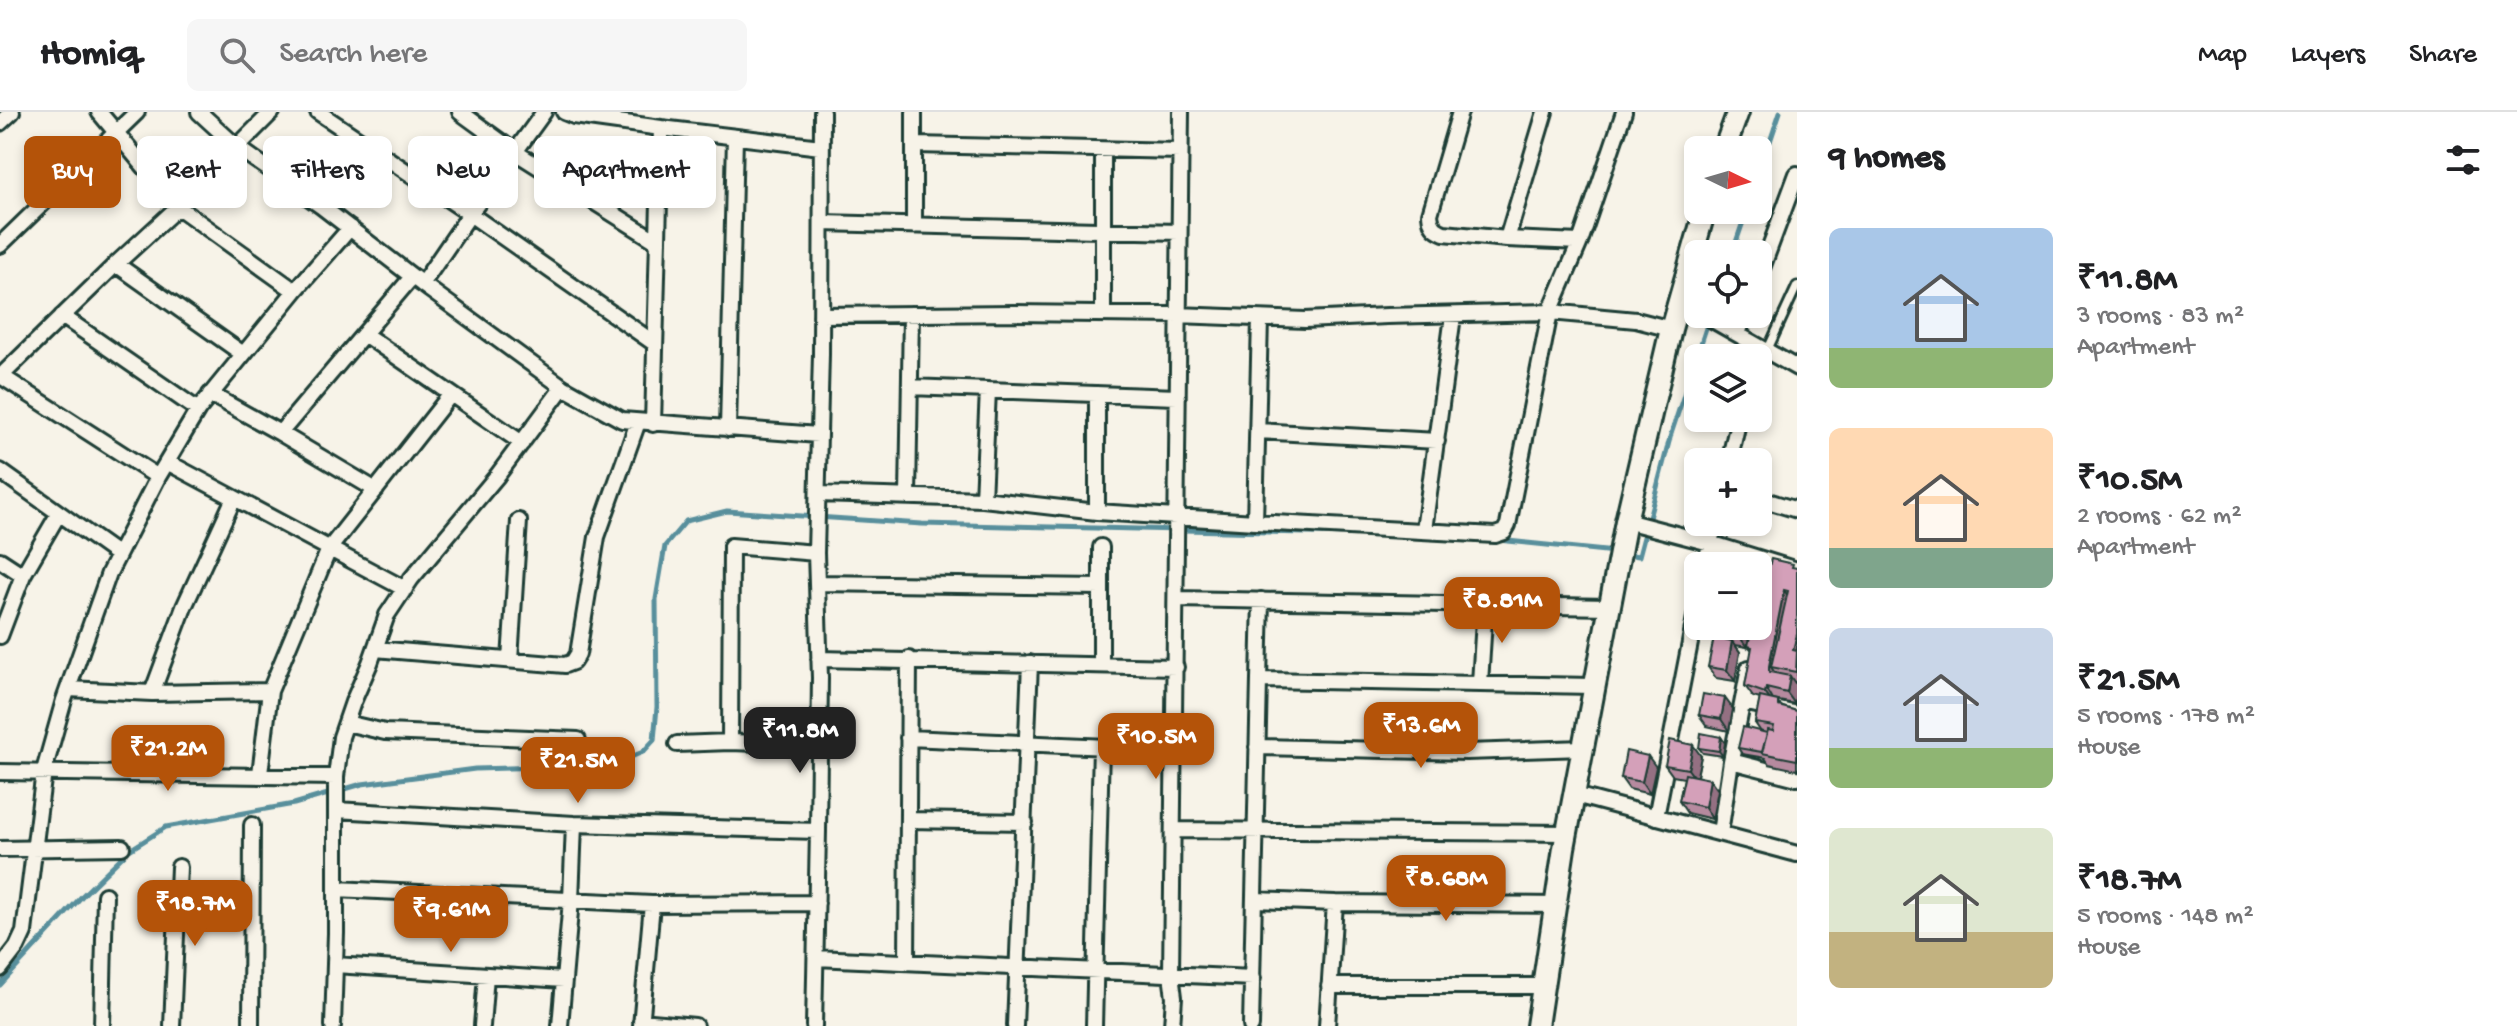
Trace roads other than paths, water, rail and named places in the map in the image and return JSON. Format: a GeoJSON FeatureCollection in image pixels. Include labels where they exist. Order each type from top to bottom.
{"type":"FeatureCollection","features":[{"type":"Feature","properties":{"kind":"street"},"geometry":{"type":"LineString","coordinates":[[99,112],[137,157]]}},
{"type":"Feature","properties":{"kind":"street"},"geometry":{"type":"LineString","coordinates":[[0,245],[115,130],[137,112]]}},
{"type":"Feature","properties":{"kind":"street"},"geometry":{"type":"LineString","coordinates":[[199,112],[225,136]]}},
{"type":"Feature","properties":{"kind":"street"},"geometry":{"type":"LineString","coordinates":[[247,137],[272,112]]}},
{"type":"Feature","properties":{"kind":"street"},"geometry":{"type":"LineString","coordinates":[[318,112],[654,343]]}},
{"type":"Feature","properties":{"kind":"street"},"geometry":{"type":"LineString","coordinates":[[460,112],[493,136]]}},
{"type":"Feature","properties":{"kind":"street"},"geometry":{"type":"LineString","coordinates":[[518,148],[544,112]]}},
{"type":"Feature","properties":{"kind":"street"},"geometry":{"type":"LineString","coordinates":[[564,112],[661,128],[821,147]]}},
{"type":"Feature","properties":{"kind":"street"},"geometry":{"type":"LineString","coordinates":[[814,1026],[819,745],[816,553],[822,112]]}},
{"type":"Feature","properties":{"kind":"street"},"geometry":{"type":"LineString","coordinates":[[914,112],[914,226]]}},
{"type":"Feature","properties":{"kind":"street"},"geometry":{"type":"LineString","coordinates":[[1172,1026],[1181,112]]}},
{"type":"Feature","properties":{"kind":"street"},"geometry":{"type":"LineString","coordinates":[[1460,112],[1430,214],[1436,230],[1507,239],[1580,242]]}},
{"type":"Feature","properties":{"kind":"street"},"geometry":{"type":"LineString","coordinates":[[1507,239],[1545,112]]}},
{"type":"Feature","properties":{"kind":"street"},"geometry":{"type":"LineString","coordinates":[[818,502],[908,497],[983,499],[1178,520],[1495,535],[1504,532],[1508,525],[1550,312],[1580,242],[1624,112]]}},
{"type":"Feature","properties":{"kind":"street"},"geometry":{"type":"LineString","coordinates":[[1729,136],[1738,112]]}},
{"type":"Feature","properties":{"kind":"street"},"geometry":{"type":"LineString","coordinates":[[375,649],[565,665],[573,662],[578,654],[597,537],[646,423],[654,343],[661,128]]}},
{"type":"Feature","properties":{"kind":"street"},"geometry":{"type":"LineString","coordinates":[[728,429],[735,137]]}},
{"type":"Feature","properties":{"kind":"street"},"geometry":{"type":"LineString","coordinates":[[915,145],[1180,151]]}},
{"type":"Feature","properties":{"kind":"street"},"geometry":{"type":"LineString","coordinates":[[1103,151],[1103,314]]}},
{"type":"Feature","properties":{"kind":"street"},"geometry":{"type":"LineString","coordinates":[[247,154],[563,387],[622,420],[818,435]]}},
{"type":"Feature","properties":{"kind":"street"},"geometry":{"type":"LineString","coordinates":[[518,154],[658,242]]}},
{"type":"Feature","properties":{"kind":"street"},"geometry":{"type":"LineString","coordinates":[[1772,241],[1797,174]]}},
{"type":"Feature","properties":{"kind":"street"},"geometry":{"type":"LineString","coordinates":[[158,477],[0,376],[177,208]]}},
{"type":"Feature","properties":{"kind":"street"},"geometry":{"type":"LineString","coordinates":[[179,208],[295,291]]}},
{"type":"Feature","properties":{"kind":"street"},"geometry":{"type":"LineString","coordinates":[[280,433],[364,334],[417,281],[474,208]]}},
{"type":"Feature","properties":{"kind":"street"},"geometry":{"type":"LineString","coordinates":[[822,223],[1179,232]]}},
{"type":"Feature","properties":{"kind":"street"},"geometry":{"type":"LineString","coordinates":[[1537,1026],[1593,686],[1620,553],[1632,523],[1671,329],[1701,224]]}},
{"type":"Feature","properties":{"kind":"street"},"geometry":{"type":"LineString","coordinates":[[0,969],[24,932],[44,771],[68,689],[109,573],[158,477],[198,410],[350,228]]}},
{"type":"Feature","properties":{"kind":"street"},"geometry":{"type":"LineString","coordinates":[[116,264],[243,354]]}},
{"type":"Feature","properties":{"kind":"street"},"geometry":{"type":"LineString","coordinates":[[1679,301],[1684,304]]}},
{"type":"Feature","properties":{"kind":"street"},"geometry":{"type":"LineString","coordinates":[[821,315],[1103,314],[1305,320],[1550,312],[1636,320],[1671,329]]}},
{"type":"Feature","properties":{"kind":"street"},"geometry":{"type":"LineString","coordinates":[[908,497],[911,314]]}},
{"type":"Feature","properties":{"kind":"street"},"geometry":{"type":"LineString","coordinates":[[62,316],[198,410]]}},
{"type":"Feature","properties":{"kind":"street"},"geometry":{"type":"LineString","coordinates":[[1424,530],[1453,316]]}},
{"type":"Feature","properties":{"kind":"street"},"geometry":{"type":"LineString","coordinates":[[1255,522],[1260,319]]}},
{"type":"Feature","properties":{"kind":"street"},"geometry":{"type":"LineString","coordinates":[[1727,328],[1755,344]]}},
{"type":"Feature","properties":{"kind":"street"},"geometry":{"type":"LineString","coordinates":[[1738,334],[1740,328]]}},
{"type":"Feature","properties":{"kind":"street"},"geometry":{"type":"LineString","coordinates":[[364,334],[522,443]]}},
{"type":"Feature","properties":{"kind":"street"},"geometry":{"type":"LineString","coordinates":[[1772,354],[1797,368]]}},
{"type":"Feature","properties":{"kind":"street"},"geometry":{"type":"LineString","coordinates":[[333,1026],[336,782],[341,737],[346,723],[387,615],[563,387]]}},
{"type":"Feature","properties":{"kind":"street"},"geometry":{"type":"LineString","coordinates":[[910,387],[1177,397]]}},
{"type":"Feature","properties":{"kind":"street"},"geometry":{"type":"LineString","coordinates":[[983,499],[988,390]]}},
{"type":"Feature","properties":{"kind":"street"},"geometry":{"type":"LineString","coordinates":[[210,394],[376,490]]}},
{"type":"Feature","properties":{"kind":"street"},"geometry":{"type":"LineString","coordinates":[[260,774],[270,691],[329,549],[451,394]]}},
{"type":"Feature","properties":{"kind":"street"},"geometry":{"type":"LineString","coordinates":[[1097,394],[1097,512]]}},
{"type":"Feature","properties":{"kind":"street"},"geometry":{"type":"LineString","coordinates":[[1258,431],[1437,441]]}},
{"type":"Feature","properties":{"kind":"street"},"geometry":{"type":"LineString","coordinates":[[167,462],[405,589]]}},
{"type":"Feature","properties":{"kind":"street"},"geometry":{"type":"LineString","coordinates":[[0,471],[118,555]]}},
{"type":"Feature","properties":{"kind":"street"},"geometry":{"type":"LineString","coordinates":[[152,693],[184,607],[234,498]]}},
{"type":"Feature","properties":{"kind":"street"},"geometry":{"type":"LineString","coordinates":[[1772,502],[1797,510]]}},
{"type":"Feature","properties":{"kind":"street"},"geometry":{"type":"LineString","coordinates":[[0,636],[23,575],[59,513]]}},
{"type":"Feature","properties":{"kind":"street"},"geometry":{"type":"LineString","coordinates":[[510,660],[519,521]]}},
{"type":"Feature","properties":{"kind":"street"},"geometry":{"type":"LineString","coordinates":[[1632,523],[1710,543],[1768,570],[1797,570]]}},
{"type":"Feature","properties":{"kind":"street"},"geometry":{"type":"LineString","coordinates":[[1708,552],[1712,536]]}},
{"type":"Feature","properties":{"kind":"street"},"geometry":{"type":"LineString","coordinates":[[730,742],[731,546],[816,553]]}},
{"type":"Feature","properties":{"kind":"street"},"geometry":{"type":"LineString","coordinates":[[1101,547],[1101,665]]}},
{"type":"Feature","properties":{"kind":"street"},"geometry":{"type":"LineString","coordinates":[[0,560],[23,575]]}},
{"type":"Feature","properties":{"kind":"street"},"geometry":{"type":"LineString","coordinates":[[817,583],[1101,587]]}},
{"type":"Feature","properties":{"kind":"street"},"geometry":{"type":"LineString","coordinates":[[1177,599],[1609,607]]}},
{"type":"Feature","properties":{"kind":"street"},"geometry":{"type":"LineString","coordinates":[[1251,1026],[1261,600]]}},
{"type":"Feature","properties":{"kind":"street"},"geometry":{"type":"LineString","coordinates":[[1480,683],[1485,604]]}},
{"type":"Feature","properties":{"kind":"street"},"geometry":{"type":"LineString","coordinates":[[1656,817],[1691,640]]}},
{"type":"Feature","properties":{"kind":"street"},"geometry":{"type":"LineString","coordinates":[[1720,833],[1751,656]]}},
{"type":"Feature","properties":{"kind":"street"},"geometry":{"type":"LineString","coordinates":[[819,659],[1176,667]]}},
{"type":"Feature","properties":{"kind":"street"},"geometry":{"type":"LineString","coordinates":[[907,963],[909,659]]}},
{"type":"Feature","properties":{"kind":"street"},"geometry":{"type":"LineString","coordinates":[[1015,1026],[1030,663]]}},
{"type":"Feature","properties":{"kind":"street"},"geometry":{"type":"LineString","coordinates":[[1259,680],[1593,686]]}},
{"type":"Feature","properties":{"kind":"street"},"geometry":{"type":"LineString","coordinates":[[68,689],[152,693],[270,691]]}},
{"type":"Feature","properties":{"kind":"street"},"geometry":{"type":"LineString","coordinates":[[1743,702],[1797,714]]}},
{"type":"Feature","properties":{"kind":"street"},"geometry":{"type":"LineString","coordinates":[[346,723],[385,732],[578,740]]}},
{"type":"Feature","properties":{"kind":"street"},"geometry":{"type":"LineString","coordinates":[[908,738],[1175,750]]}},
{"type":"Feature","properties":{"kind":"street"},"geometry":{"type":"LineString","coordinates":[[677,744],[819,745]]}},
{"type":"Feature","properties":{"kind":"street"},"geometry":{"type":"LineString","coordinates":[[1094,1026],[1101,747]]}},
{"type":"Feature","properties":{"kind":"street"},"geometry":{"type":"LineString","coordinates":[[1257,747],[1466,752],[1584,748]]}},
{"type":"Feature","properties":{"kind":"street"},"geometry":{"type":"LineString","coordinates":[[1731,761],[1797,778]]}},
{"type":"Feature","properties":{"kind":"street"},"geometry":{"type":"LineString","coordinates":[[0,772],[260,774],[336,782]]}},
{"type":"Feature","properties":{"kind":"street"},"geometry":{"type":"LineString","coordinates":[[1575,795],[1797,854]]}},
{"type":"Feature","properties":{"kind":"street"},"geometry":{"type":"LineString","coordinates":[[336,806],[574,824],[818,831]]}},
{"type":"Feature","properties":{"kind":"street"},"geometry":{"type":"LineString","coordinates":[[908,820],[1025,822]]}},
{"type":"Feature","properties":{"kind":"street"},"geometry":{"type":"LineString","coordinates":[[560,1026],[574,824]]}},
{"type":"Feature","properties":{"kind":"street"},"geometry":{"type":"LineString","coordinates":[[251,1026],[252,825]]}},
{"type":"Feature","properties":{"kind":"street"},"geometry":{"type":"LineString","coordinates":[[1174,830],[1568,833]]}},
{"type":"Feature","properties":{"kind":"street"},"geometry":{"type":"LineString","coordinates":[[0,849],[122,847]]}},
{"type":"Feature","properties":{"kind":"street"},"geometry":{"type":"LineString","coordinates":[[172,1026],[179,867]]}},
{"type":"Feature","properties":{"kind":"street"},"geometry":{"type":"LineString","coordinates":[[336,889],[652,904],[817,903]]}},
{"type":"Feature","properties":{"kind":"street"},"geometry":{"type":"LineString","coordinates":[[102,1026],[105,895]]}},
{"type":"Feature","properties":{"kind":"street"},"geometry":{"type":"LineString","coordinates":[[1255,900],[1557,905]]}},
{"type":"Feature","properties":{"kind":"street"},"geometry":{"type":"LineString","coordinates":[[1327,1026],[1335,903]]}},
{"type":"Feature","properties":{"kind":"street"},"geometry":{"type":"LineString","coordinates":[[652,904],[641,1023],[695,1026]]}},
{"type":"Feature","properties":{"kind":"street"},"geometry":{"type":"LineString","coordinates":[[816,958],[1253,978]]}},
{"type":"Feature","properties":{"kind":"street"},"geometry":{"type":"LineString","coordinates":[[335,965],[564,980]]}},
{"type":"Feature","properties":{"kind":"street"},"geometry":{"type":"LineString","coordinates":[[482,1026],[486,975]]}},
{"type":"Feature","properties":{"kind":"street"},"geometry":{"type":"LineString","coordinates":[[1329,986],[1543,986]]}},
{"type":"Feature","properties":{"kind":"lane"},"geometry":{"type":"LineString","coordinates":[[1770,344],[1797,286]]}},
{"type":"Feature","properties":{"kind":"waterway"},"geometry":{"type":"LineString","coordinates":[[1772,136],[1780,112]]}},
{"type":"Feature","properties":{"kind":"waterway"},"geometry":{"type":"LineString","coordinates":[[1737,240],[1742,224]]}},
{"type":"Feature","properties":{"kind":"waterway"},"geometry":{"type":"LineString","coordinates":[[1625,554],[1639,556],[1671,434],[1706,328]]}},
{"type":"Feature","properties":{"kind":"waterway"},"geometry":{"type":"LineString","coordinates":[[0,985],[128,851],[166,827],[294,804],[362,784],[475,769],[586,766],[621,761],[643,752],[654,740],[657,707],[656,599],[665,546],[686,521],[727,511],[922,524],[1352,534]]}},
{"type":"Feature","properties":{"kind":"waterway"},"geometry":{"type":"LineString","coordinates":[[1498,540],[1615,552]]}}]}
